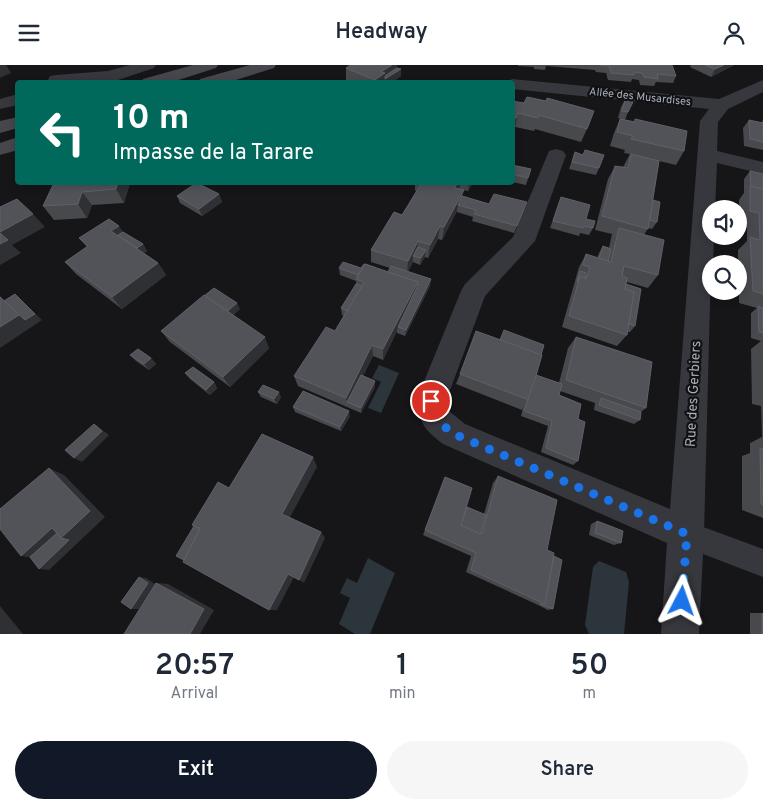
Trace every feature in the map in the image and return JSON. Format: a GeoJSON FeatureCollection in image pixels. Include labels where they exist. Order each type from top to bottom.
{"type":"FeatureCollection","features":[{"type":"Feature","properties":{"kind":"main road"},"geometry":{"type":"LineString","coordinates":[[159,80],[210,65]]}},
{"type":"Feature","properties":{"kind":"main road"},"geometry":{"type":"LineString","coordinates":[[216,80],[268,65]]}},
{"type":"Feature","properties":{"kind":"main road"},"geometry":{"type":"LineString","coordinates":[[0,127],[15,123]]}},
{"type":"Feature","properties":{"kind":"main road"},"geometry":{"type":"LineString","coordinates":[[0,149],[15,144]]}},
{"type":"Feature","properties":{"kind":"street"},"geometry":{"type":"LineString","coordinates":[[53,77],[102,79],[148,65]]}},
{"type":"Feature","properties":{"kind":"street","name":"Allée des Musardises"},"geometry":{"type":"LineString","coordinates":[[515,84],[722,105]]}},
{"type":"Feature","properties":{"kind":"street"},"geometry":{"type":"LineString","coordinates":[[722,105],[763,85]]}},
{"type":"Feature","properties":{"kind":"street"},"geometry":{"type":"LineString","coordinates":[[0,104],[15,100]]}},
{"type":"Feature","properties":{"kind":"street","name":"Rue des Gerbiers"},"geometry":{"type":"LineString","coordinates":[[680,634],[709,121],[722,105]]}},
{"type":"Feature","properties":{"kind":"street"},"geometry":{"type":"LineString","coordinates":[[556,155],[523,241],[474,291],[431,401],[436,420],[454,434],[687,534]]}},
{"type":"Feature","properties":{"kind":"street"},"geometry":{"type":"LineString","coordinates":[[707,155],[763,168]]}},
{"type":"Feature","properties":{"kind":"lane"},"geometry":{"type":"LineString","coordinates":[[687,534],[763,563]]}},
{"type":"Feature","properties":{"kind":"shaded area"},"geometry":{"type":"Polygon","coordinates":[[[379,365],[399,373],[381,413],[368,408],[381,382],[372,378],[379,365]]]}},
{"type":"Feature","properties":{"kind":"shaded area"},"geometry":{"type":"Polygon","coordinates":[[[368,558],[395,573],[370,634],[355,634],[339,624],[350,598],[340,593],[347,578],[357,583],[368,558]]]}},
{"type":"Feature","properties":{"kind":"shaded area"},"geometry":{"type":"Polygon","coordinates":[[[599,561],[626,572],[629,582],[624,634],[589,634],[585,625],[593,567],[599,561]]]}},
{"type":"Feature","properties":{"kind":"building"},"geometry":{"type":"Polygon","coordinates":[[[350,65],[392,65],[381,72],[385,73],[375,80],[346,68],[350,65]]]}},
{"type":"Feature","properties":{"kind":"building"},"geometry":{"type":"Polygon","coordinates":[[[600,65],[672,65],[676,76],[657,74],[658,79],[644,77],[642,73],[634,72],[634,75],[611,73],[609,66],[600,65]]]}},
{"type":"Feature","properties":{"kind":"building"},"geometry":{"type":"Polygon","coordinates":[[[705,65],[724,65],[715,69],[705,65]]]}},
{"type":"Feature","properties":{"kind":"building"},"geometry":{"type":"Polygon","coordinates":[[[397,68],[401,69],[385,79],[385,76],[397,68]]]}},
{"type":"Feature","properties":{"kind":"building"},"geometry":{"type":"Polygon","coordinates":[[[527,97],[546,101],[547,98],[594,111],[587,129],[539,115],[538,118],[518,113],[515,118],[515,102],[524,103],[527,97]]]}},
{"type":"Feature","properties":{"kind":"building"},"geometry":{"type":"Polygon","coordinates":[[[625,100],[633,102],[628,112],[622,111],[625,100]]]}},
{"type":"Feature","properties":{"kind":"building"},"geometry":{"type":"Polygon","coordinates":[[[620,119],[635,122],[635,119],[687,131],[684,151],[631,139],[633,136],[617,132],[620,119]]]}},
{"type":"Feature","properties":{"kind":"building"},"geometry":{"type":"Polygon","coordinates":[[[749,120],[763,123],[763,142],[750,139],[749,120]]]}},
{"type":"Feature","properties":{"kind":"building"},"geometry":{"type":"Polygon","coordinates":[[[585,150],[604,155],[599,168],[572,162],[575,152],[583,155],[585,150]]]}},
{"type":"Feature","properties":{"kind":"building"},"geometry":{"type":"Polygon","coordinates":[[[631,154],[659,161],[648,229],[602,216],[615,166],[628,168],[631,154]]]}},
{"type":"Feature","properties":{"kind":"building"},"geometry":{"type":"Polygon","coordinates":[[[515,166],[531,169],[528,178],[515,175],[515,166]]]}},
{"type":"Feature","properties":{"kind":"building"},"geometry":{"type":"Polygon","coordinates":[[[750,171],[763,174],[763,189],[751,187],[750,171]]]}},
{"type":"Feature","properties":{"kind":"building"},"geometry":{"type":"Polygon","coordinates":[[[53,185],[117,185],[116,189],[82,192],[78,204],[43,206],[53,185]]]}},
{"type":"Feature","properties":{"kind":"building"},"geometry":{"type":"Polygon","coordinates":[[[193,185],[201,185],[219,194],[199,209],[177,196],[193,185]]]}},
{"type":"Feature","properties":{"kind":"building"},"geometry":{"type":"Polygon","coordinates":[[[421,185],[456,185],[455,188],[464,190],[444,227],[440,226],[430,245],[418,241],[408,261],[371,250],[394,212],[402,215],[421,185]]]}},
{"type":"Feature","properties":{"kind":"building"},"geometry":{"type":"Polygon","coordinates":[[[750,186],[763,189],[763,294],[753,291],[750,237],[760,240],[759,213],[750,211],[750,186]]]}},
{"type":"Feature","properties":{"kind":"building"},"geometry":{"type":"Polygon","coordinates":[[[494,194],[527,202],[517,226],[474,214],[476,210],[458,205],[462,196],[489,204],[494,194]]]}},
{"type":"Feature","properties":{"kind":"building"},"geometry":{"type":"Polygon","coordinates":[[[561,197],[590,205],[586,219],[595,221],[593,228],[584,226],[583,228],[553,221],[561,197]]]}},
{"type":"Feature","properties":{"kind":"building"},"geometry":{"type":"Polygon","coordinates":[[[17,199],[33,214],[0,232],[0,207],[17,199]]]}},
{"type":"Feature","properties":{"kind":"building"},"geometry":{"type":"Polygon","coordinates":[[[653,200],[660,202],[657,222],[650,220],[653,200]]]}},
{"type":"Feature","properties":{"kind":"building"},"geometry":{"type":"Polygon","coordinates":[[[109,219],[119,226],[111,231],[158,263],[112,297],[65,262],[88,246],[79,238],[109,219]]]}},
{"type":"Feature","properties":{"kind":"building"},"geometry":{"type":"Polygon","coordinates":[[[619,228],[664,240],[658,275],[624,266],[622,276],[627,278],[625,289],[634,292],[627,335],[569,316],[580,276],[586,279],[590,267],[583,265],[586,254],[611,262],[619,228]]]}},
{"type":"Feature","properties":{"kind":"building"},"geometry":{"type":"Polygon","coordinates":[[[123,232],[143,244],[137,248],[118,235],[123,232]]]}},
{"type":"Feature","properties":{"kind":"building"},"geometry":{"type":"Polygon","coordinates":[[[0,233],[8,240],[0,244],[0,233]]]}},
{"type":"Feature","properties":{"kind":"building"},"geometry":{"type":"Polygon","coordinates":[[[603,246],[611,249],[608,261],[599,258],[603,246]]]}},
{"type":"Feature","properties":{"kind":"building"},"geometry":{"type":"Polygon","coordinates":[[[418,247],[426,250],[421,258],[413,256],[418,247]]]}},
{"type":"Feature","properties":{"kind":"building"},"geometry":{"type":"Polygon","coordinates":[[[343,262],[361,268],[365,264],[358,275],[339,268],[343,262]]]}},
{"type":"Feature","properties":{"kind":"building"},"geometry":{"type":"Polygon","coordinates":[[[365,264],[418,282],[383,349],[372,345],[346,398],[294,376],[326,327],[335,331],[364,282],[356,279],[365,264]]]}},
{"type":"Feature","properties":{"kind":"building"},"geometry":{"type":"Polygon","coordinates":[[[391,266],[431,279],[406,330],[398,327],[418,282],[388,272],[391,266]]]}},
{"type":"Feature","properties":{"kind":"building"},"geometry":{"type":"Polygon","coordinates":[[[580,271],[586,273],[585,278],[580,276],[577,282],[580,271]]]}},
{"type":"Feature","properties":{"kind":"building"},"geometry":{"type":"Polygon","coordinates":[[[356,284],[362,286],[347,311],[341,308],[356,284]]]}},
{"type":"Feature","properties":{"kind":"building"},"geometry":{"type":"Polygon","coordinates":[[[626,284],[641,289],[635,326],[629,324],[634,292],[625,289],[626,284]]]}},
{"type":"Feature","properties":{"kind":"building"},"geometry":{"type":"Polygon","coordinates":[[[214,288],[237,303],[228,311],[204,296],[214,288]]]}},
{"type":"Feature","properties":{"kind":"building"},"geometry":{"type":"Polygon","coordinates":[[[15,294],[35,314],[25,320],[4,301],[15,294]]]}},
{"type":"Feature","properties":{"kind":"building"},"geometry":{"type":"Polygon","coordinates":[[[204,295],[265,337],[223,377],[161,331],[204,295]]]}},
{"type":"Feature","properties":{"kind":"building"},"geometry":{"type":"Polygon","coordinates":[[[0,297],[19,315],[0,327],[0,297]]]}},
{"type":"Feature","properties":{"kind":"building"},"geometry":{"type":"Polygon","coordinates":[[[758,306],[763,308],[763,333],[759,332],[758,306]]]}},
{"type":"Feature","properties":{"kind":"building"},"geometry":{"type":"Polygon","coordinates":[[[504,330],[544,345],[541,355],[500,340],[504,330]]]}},
{"type":"Feature","properties":{"kind":"building"},"geometry":{"type":"Polygon","coordinates":[[[476,331],[542,355],[529,400],[460,374],[476,331]]]}},
{"type":"Feature","properties":{"kind":"building"},"geometry":{"type":"Polygon","coordinates":[[[576,337],[652,362],[646,408],[566,380],[576,337]]]}},
{"type":"Feature","properties":{"kind":"building"},"geometry":{"type":"Polygon","coordinates":[[[138,349],[151,358],[144,364],[130,355],[138,349]]]}},
{"type":"Feature","properties":{"kind":"building"},"geometry":{"type":"Polygon","coordinates":[[[193,367],[214,382],[206,390],[185,373],[193,367]]]}},
{"type":"Feature","properties":{"kind":"building"},"geometry":{"type":"Polygon","coordinates":[[[361,375],[375,381],[361,408],[347,402],[361,375]]]}},
{"type":"Feature","properties":{"kind":"building"},"geometry":{"type":"Polygon","coordinates":[[[536,375],[562,384],[559,395],[581,404],[578,419],[585,422],[578,461],[546,448],[552,421],[524,411],[536,375]]]}},
{"type":"Feature","properties":{"kind":"building"},"geometry":{"type":"Polygon","coordinates":[[[263,385],[279,392],[274,399],[258,392],[263,385]]]}},
{"type":"Feature","properties":{"kind":"building"},"geometry":{"type":"Polygon","coordinates":[[[303,391],[349,411],[340,427],[293,407],[303,391]]]}},
{"type":"Feature","properties":{"kind":"building"},"geometry":{"type":"Polygon","coordinates":[[[601,398],[641,412],[640,420],[599,405],[601,398]]]}},
{"type":"Feature","properties":{"kind":"building"},"geometry":{"type":"Polygon","coordinates":[[[94,424],[102,431],[74,458],[65,450],[94,424]]]}},
{"type":"Feature","properties":{"kind":"building"},"geometry":{"type":"Polygon","coordinates":[[[262,434],[313,457],[282,514],[321,532],[299,580],[288,574],[269,610],[183,562],[200,528],[192,525],[218,482],[229,488],[262,434]]]}},
{"type":"Feature","properties":{"kind":"building"},"geometry":{"type":"Polygon","coordinates":[[[760,448],[763,449],[763,505],[761,504],[760,448]]]}},
{"type":"Feature","properties":{"kind":"building"},"geometry":{"type":"Polygon","coordinates":[[[49,468],[90,511],[61,538],[52,528],[21,556],[0,529],[0,509],[49,468]]]}},
{"type":"Feature","properties":{"kind":"building"},"geometry":{"type":"Polygon","coordinates":[[[498,476],[557,500],[547,550],[554,553],[545,604],[471,570],[476,553],[425,530],[445,477],[472,488],[461,525],[482,534],[498,476]]]}},
{"type":"Feature","properties":{"kind":"building"},"geometry":{"type":"Polygon","coordinates":[[[467,507],[486,515],[480,534],[461,525],[467,507]]]}},
{"type":"Feature","properties":{"kind":"building"},"geometry":{"type":"Polygon","coordinates":[[[597,521],[623,531],[621,543],[595,533],[597,521]]]}},
{"type":"Feature","properties":{"kind":"building"},"geometry":{"type":"Polygon","coordinates":[[[194,526],[200,529],[184,560],[176,556],[194,526]]]}},
{"type":"Feature","properties":{"kind":"building"},"geometry":{"type":"Polygon","coordinates":[[[57,533],[61,538],[69,540],[39,569],[30,557],[57,533]]]}},
{"type":"Feature","properties":{"kind":"building"},"geometry":{"type":"Polygon","coordinates":[[[554,556],[562,560],[553,609],[540,604],[545,604],[554,556]]]}},
{"type":"Feature","properties":{"kind":"building"},"geometry":{"type":"Polygon","coordinates":[[[139,577],[148,583],[131,609],[121,602],[139,577]]]}},
{"type":"Feature","properties":{"kind":"building"},"geometry":{"type":"Polygon","coordinates":[[[156,583],[204,609],[190,634],[124,634],[156,583]]]}},
{"type":"Feature","properties":{"kind":"building"},"geometry":{"type":"Polygon","coordinates":[[[763,614],[763,634],[762,634],[763,614]]]}},
{"type":"Feature","properties":{"kind":"route"},"geometry":{"type":"LineString","coordinates":[[431,401],[436,420],[454,434],[687,534],[682,601]]}}]}
